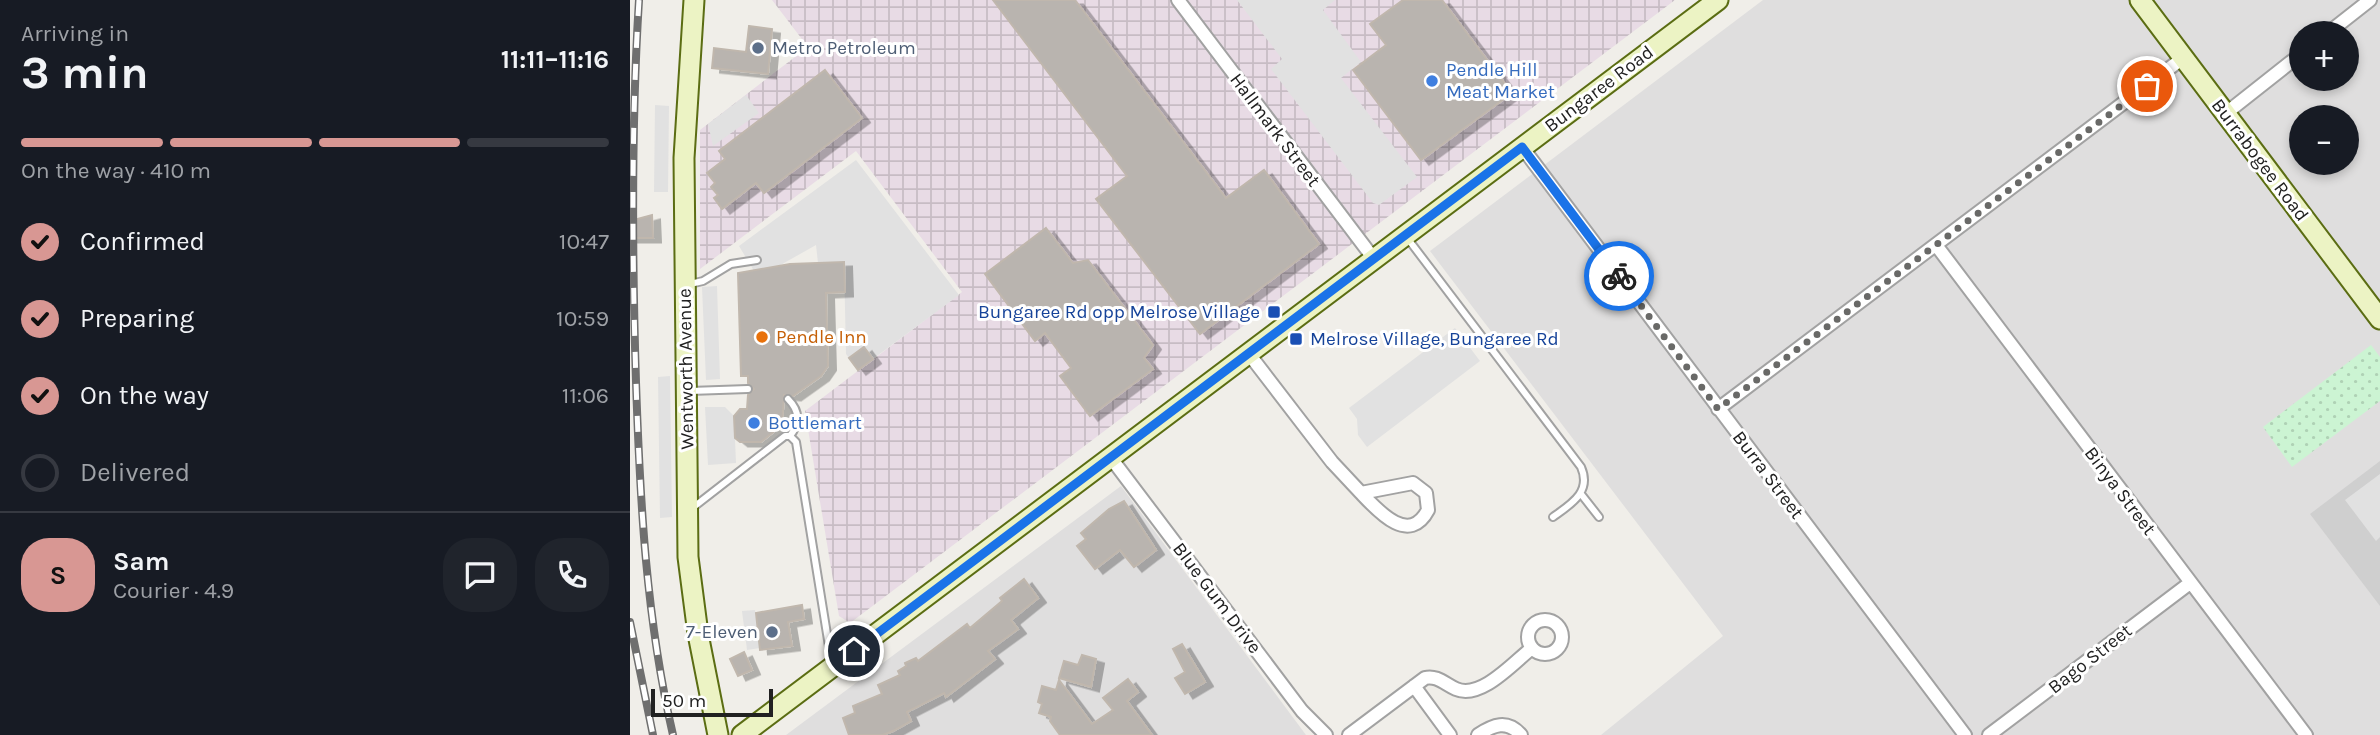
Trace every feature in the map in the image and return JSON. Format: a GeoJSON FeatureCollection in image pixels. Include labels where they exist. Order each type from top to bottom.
{"type":"FeatureCollection","features":[{"type":"Feature","properties":{"kind":"street","name":"Wentworth Avenue"},"geometry":{"type":"LineString","coordinates":[[694,0],[687,87],[684,285],[688,511],[692,596],[718,735]]}},
{"type":"Feature","properties":{"kind":"street","name":"Hallmark Street"},"geometry":{"type":"LineString","coordinates":[[1178,0],[1374,259]]}},
{"type":"Feature","properties":{"kind":"street","name":"Bungaree Road"},"geometry":{"type":"LineString","coordinates":[[742,735],[1718,0]]}},
{"type":"Feature","properties":{"kind":"street","name":"Burrabogee Road"},"geometry":{"type":"LineString","coordinates":[[2140,0],[2380,319]]}},
{"type":"Feature","properties":{"kind":"street"},"geometry":{"type":"LineString","coordinates":[[2343,21],[2370,0]]}},
{"type":"Feature","properties":{"kind":"street"},"geometry":{"type":"LineString","coordinates":[[1718,409],[2183,58]]}},
{"type":"Feature","properties":{"kind":"street"},"geometry":{"type":"LineString","coordinates":[[2225,114],[2289,63]]}},
{"type":"Feature","properties":{"kind":"street","name":"Burra Street"},"geometry":{"type":"LineString","coordinates":[[1522,147],[1965,735]]}},
{"type":"Feature","properties":{"kind":"street","name":"Binya Street"},"geometry":{"type":"LineString","coordinates":[[1936,246],[2306,735]]}},
{"type":"Feature","properties":{"kind":"street"},"geometry":{"type":"LineString","coordinates":[[1249,354],[1332,462],[1384,518],[1399,526],[1419,521],[1429,510],[1426,493],[1413,483],[1361,493]]}},
{"type":"Feature","properties":{"kind":"street","name":"Blue Gum Drive"},"geometry":{"type":"LineString","coordinates":[[1111,458],[1302,711],[1326,735]]}},
{"type":"Feature","properties":{"kind":"street","name":"Bago Street"},"geometry":{"type":"LineString","coordinates":[[1989,735],[2190,583]]}},
{"type":"Feature","properties":{"kind":"street"},"geometry":{"type":"LineString","coordinates":[[1349,735],[1430,676],[1461,691],[1479,688],[1532,648]]}},
{"type":"Feature","properties":{"kind":"street"},"geometry":{"type":"LineString","coordinates":[[1414,686],[1450,735]]}},
{"type":"Feature","properties":{"kind":"street"},"geometry":{"type":"LineString","coordinates":[[1478,735],[1501,724],[1511,726],[1521,735]]}},
{"type":"Feature","properties":{"kind":"lane"},"geometry":{"type":"LineString","coordinates":[[1405,235],[1581,467],[1585,478],[1581,494],[1553,517]]}},
{"type":"Feature","properties":{"kind":"lane"},"geometry":{"type":"LineString","coordinates":[[684,285],[703,281],[732,264],[757,260]]}},
{"type":"Feature","properties":{"kind":"lane"},"geometry":{"type":"LineString","coordinates":[[686,391],[748,389]]}},
{"type":"Feature","properties":{"kind":"lane"},"geometry":{"type":"LineString","coordinates":[[688,511],[785,436],[790,436],[797,426],[798,416],[788,399]]}},
{"type":"Feature","properties":{"kind":"lane"},"geometry":{"type":"LineString","coordinates":[[790,436],[796,442],[832,667]]}},
{"type":"Feature","properties":{"kind":"lane"},"geometry":{"type":"LineString","coordinates":[[1581,494],[1599,517]]}},
{"type":"Feature","properties":{"kind":"shaded area"},"geometry":{"type":"Polygon","coordinates":[[[772,0],[1675,0],[850,623],[839,616],[805,411],[962,292],[856,151],[700,269],[700,130],[808,47],[772,0]]]}},
{"type":"Feature","properties":{"kind":"shaded area"},"geometry":{"type":"Polygon","coordinates":[[[1237,0],[1335,0],[1323,10],[1361,62],[1341,78],[1417,177],[1379,205],[1373,203],[1271,69],[1282,59],[1237,0]]]}},
{"type":"Feature","properties":{"kind":"shaded area"},"geometry":{"type":"Polygon","coordinates":[[[1763,0],[2380,0],[2380,735],[1601,735],[1723,636],[1430,251],[1763,0]]]}},
{"type":"Feature","properties":{"kind":"shaded area"},"geometry":{"type":"Polygon","coordinates":[[[746,95],[759,113],[713,146],[708,124],[746,95]]]}},
{"type":"Feature","properties":{"kind":"shaded area"},"geometry":{"type":"Polygon","coordinates":[[[655,105],[669,106],[668,192],[654,192],[655,105]]]}},
{"type":"Feature","properties":{"kind":"shaded area"},"geometry":{"type":"Polygon","coordinates":[[[856,160],[959,295],[858,370],[846,354],[844,262],[818,263],[816,245],[777,267],[754,271],[739,246],[856,160]]]}},
{"type":"Feature","properties":{"kind":"shaded area"},"geometry":{"type":"Polygon","coordinates":[[[717,286],[720,379],[706,380],[702,287],[717,286]]]}},
{"type":"Feature","properties":{"kind":"shaded area"},"geometry":{"type":"Polygon","coordinates":[[[1455,328],[1480,361],[1367,447],[1358,435],[1357,419],[1349,408],[1455,328]]]}},
{"type":"Feature","properties":{"kind":"shaded area"},"geometry":{"type":"Polygon","coordinates":[[[670,376],[672,517],[660,518],[658,377],[670,376]]]}},
{"type":"Feature","properties":{"kind":"shaded area"},"geometry":{"type":"Polygon","coordinates":[[[705,407],[725,407],[734,416],[736,463],[708,465],[705,407]]]}},
{"type":"Feature","properties":{"kind":"shaded area"},"geometry":{"type":"Polygon","coordinates":[[[2380,461],[2380,606],[2310,514],[2380,461]]]}},
{"type":"Feature","properties":{"kind":"shaded area"},"geometry":{"type":"Polygon","coordinates":[[[2380,474],[2380,537],[2376,541],[2345,500],[2380,474]]]}},
{"type":"Feature","properties":{"kind":"shaded area"},"geometry":{"type":"Polygon","coordinates":[[[1121,486],[1306,735],[786,735],[1121,486]]]}},
{"type":"Feature","properties":{"kind":"shaded area"},"geometry":{"type":"Polygon","coordinates":[[[755,610],[760,648],[747,650],[742,611],[755,610]]]}},
{"type":"Feature","properties":{"kind":"green space"},"geometry":{"type":"Polygon","coordinates":[[[2371,345],[2380,357],[2380,401],[2292,467],[2263,427],[2371,345]]]}},
{"type":"Feature","properties":{"kind":"building"},"geometry":{"type":"Polygon","coordinates":[[[993,0],[1075,0],[1226,198],[1264,170],[1319,244],[1200,334],[1096,199],[1127,176],[993,0]]]}},
{"type":"Feature","properties":{"kind":"building","name":"Pendle Hill Meat Market"},"geometry":{"type":"Polygon","coordinates":[[[1403,0],[1442,0],[1512,93],[1421,160],[1353,70],[1386,45],[1370,24],[1403,0]]]}},
{"type":"Feature","properties":{"kind":"building"},"geometry":{"type":"Polygon","coordinates":[[[749,26],[772,29],[768,74],[712,68],[714,48],[746,52],[749,26]]]}},
{"type":"Feature","properties":{"kind":"building"},"geometry":{"type":"Polygon","coordinates":[[[825,70],[862,118],[764,193],[756,183],[722,209],[714,198],[718,195],[711,187],[715,183],[707,173],[725,159],[719,151],[825,70]]]}},
{"type":"Feature","properties":{"kind":"building"},"geometry":{"type":"Polygon","coordinates":[[[652,215],[653,238],[630,238],[630,221],[652,215]]]}},
{"type":"Feature","properties":{"kind":"building"},"geometry":{"type":"Polygon","coordinates":[[[1046,228],[1073,263],[1088,260],[1153,345],[1144,358],[1153,369],[1090,416],[1060,376],[1071,368],[1045,333],[1035,341],[985,274],[1046,228]]]}},
{"type":"Feature","properties":{"kind":"building"},"geometry":{"type":"Polygon","coordinates":[[[844,262],[845,292],[826,293],[828,366],[821,376],[793,396],[784,395],[782,425],[761,442],[740,442],[735,438],[734,416],[740,409],[747,409],[748,395],[754,389],[748,383],[748,376],[741,376],[738,273],[790,264],[844,262]]]}},
{"type":"Feature","properties":{"kind":"building"},"geometry":{"type":"Polygon","coordinates":[[[864,347],[873,359],[858,370],[849,358],[864,347]]]}},
{"type":"Feature","properties":{"kind":"building"},"geometry":{"type":"Polygon","coordinates":[[[1124,501],[1156,550],[1134,567],[1120,550],[1095,569],[1077,546],[1086,539],[1081,533],[1109,509],[1124,501]]]}},
{"type":"Feature","properties":{"kind":"building"},"geometry":{"type":"Polygon","coordinates":[[[1024,579],[1038,598],[1011,620],[1018,629],[988,651],[995,659],[946,697],[944,693],[907,712],[911,721],[893,731],[883,735],[849,735],[843,718],[855,713],[853,706],[882,694],[878,685],[900,675],[898,671],[906,666],[905,663],[916,658],[918,661],[967,624],[970,628],[1024,579]]]}},
{"type":"Feature","properties":{"kind":"building"},"geometry":{"type":"Polygon","coordinates":[[[802,605],[804,619],[788,622],[792,646],[760,650],[756,613],[802,605]]]}},
{"type":"Feature","properties":{"kind":"building"},"geometry":{"type":"Polygon","coordinates":[[[1182,644],[1205,682],[1185,694],[1175,678],[1185,672],[1173,649],[1182,644]]]}},
{"type":"Feature","properties":{"kind":"building"},"geometry":{"type":"Polygon","coordinates":[[[744,652],[752,670],[738,676],[730,659],[744,652]]]}},
{"type":"Feature","properties":{"kind":"building"},"geometry":{"type":"Polygon","coordinates":[[[1082,655],[1096,659],[1091,687],[1059,678],[1064,661],[1078,665],[1082,655]]]}},
{"type":"Feature","properties":{"kind":"building"},"geometry":{"type":"Polygon","coordinates":[[[1128,679],[1138,692],[1127,701],[1152,735],[1060,735],[1050,721],[1051,717],[1039,713],[1042,704],[1038,702],[1042,686],[1056,690],[1059,680],[1092,724],[1113,710],[1103,698],[1128,679]]]}},
{"type":"Feature","properties":{"kind":"railway"},"geometry":{"type":"LineString","coordinates":[[639,0],[633,191],[640,471],[650,603],[673,735]]}},
{"type":"Feature","properties":{"kind":"railway"},"geometry":{"type":"LineString","coordinates":[[630,622],[653,735]]}},
{"type":"Feature","properties":{"kind":"way so far"},"geometry":{"type":"LineString","coordinates":[[1619,276],[1718,409],[2147,86]]}},
{"type":"Feature","properties":{"kind":"place","name":"Metro Petroleum"},"geometry":{"type":"Point","coordinates":[758,48]}},
{"type":"Feature","properties":{"kind":"place","name":"Pendle Hill Meat Market"},"geometry":{"type":"Point","coordinates":[1432,81]}},
{"type":"Feature","properties":{"kind":"place","name":"Bungaree Rd opp Melrose Village"},"geometry":{"type":"Point","coordinates":[1274,312]}},
{"type":"Feature","properties":{"kind":"place","name":"Pendle Inn"},"geometry":{"type":"Point","coordinates":[762,337]}},
{"type":"Feature","properties":{"kind":"place","name":"Melrose Village, Bungaree Rd"},"geometry":{"type":"Point","coordinates":[1296,339]}},
{"type":"Feature","properties":{"kind":"place","name":"Bottlemart"},"geometry":{"type":"Point","coordinates":[754,423]}},
{"type":"Feature","properties":{"kind":"place","name":"7-Eleven"},"geometry":{"type":"Point","coordinates":[772,632]}},
{"type":"Feature","properties":{"kind":"route"},"geometry":{"type":"LineString","coordinates":[[854,651],[1522,147],[1619,276]]}}]}
